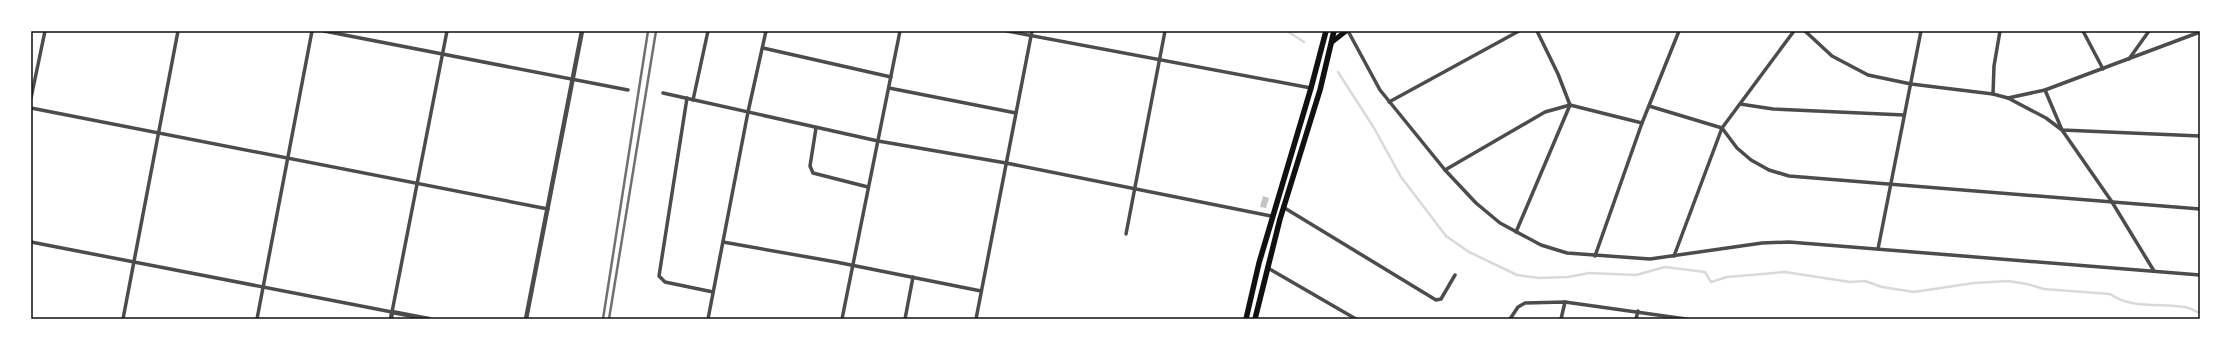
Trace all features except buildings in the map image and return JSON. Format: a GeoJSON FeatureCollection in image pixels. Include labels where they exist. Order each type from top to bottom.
{"type":"FeatureCollection","features":[{"type":"Feature","properties":{"kind":"main road"},"geometry":{"type":"LineString","coordinates":[[1246,319],[1254,279],[1312,88],[1326,31]]}},
{"type":"Feature","properties":{"kind":"main road"},"geometry":{"type":"LineString","coordinates":[[1257,318],[1267,267],[1334,31]]}},
{"type":"Feature","properties":{"kind":"main road"},"geometry":{"type":"LineString","coordinates":[[1332,42],[1347,31]]}},
{"type":"Feature","properties":{"kind":"street"},"geometry":{"type":"LineString","coordinates":[[31,98],[45,31]]}},
{"type":"Feature","properties":{"kind":"street"},"geometry":{"type":"LineString","coordinates":[[123,319],[178,31]]}},
{"type":"Feature","properties":{"kind":"street"},"geometry":{"type":"LineString","coordinates":[[257,319],[312,31]]}},
{"type":"Feature","properties":{"kind":"street"},"geometry":{"type":"LineString","coordinates":[[324,31],[574,78],[628,90]]}},
{"type":"Feature","properties":{"kind":"street"},"geometry":{"type":"LineString","coordinates":[[392,316],[447,31]]}},
{"type":"Feature","properties":{"kind":"street"},"geometry":{"type":"LineString","coordinates":[[526,319],[582,31]]}},
{"type":"Feature","properties":{"kind":"street"},"geometry":{"type":"LineString","coordinates":[[693,100],[708,31]]}},
{"type":"Feature","properties":{"kind":"street"},"geometry":{"type":"LineString","coordinates":[[708,319],[748,112],[766,31]]}},
{"type":"Feature","properties":{"kind":"street"},"geometry":{"type":"LineString","coordinates":[[842,319],[868,187],[892,77],[900,31]]}},
{"type":"Feature","properties":{"kind":"street"},"geometry":{"type":"LineString","coordinates":[[1007,31],[1159,58],[1312,88]]}},
{"type":"Feature","properties":{"kind":"street"},"geometry":{"type":"LineString","coordinates":[[976,319],[1032,31]]}},
{"type":"Feature","properties":{"kind":"street"},"geometry":{"type":"LineString","coordinates":[[1126,234],[1165,31]]}},
{"type":"Feature","properties":{"kind":"street"},"geometry":{"type":"LineString","coordinates":[[1347,31],[1368,70],[1389,102],[1445,170],[1476,203],[1500,223],[1516,232],[1541,245],[1568,253],[1650,259],[1762,243],[1789,242],[2200,275]]}},
{"type":"Feature","properties":{"kind":"street"},"geometry":{"type":"LineString","coordinates":[[1389,102],[1519,31]]}},
{"type":"Feature","properties":{"kind":"street"},"geometry":{"type":"LineString","coordinates":[[1516,232],[1570,105],[1558,74],[1537,31]]}},
{"type":"Feature","properties":{"kind":"street"},"geometry":{"type":"LineString","coordinates":[[1594,256],[1642,124],[1679,31]]}},
{"type":"Feature","properties":{"kind":"street"},"geometry":{"type":"LineString","coordinates":[[1674,256],[1722,128],[1794,31]]}},
{"type":"Feature","properties":{"kind":"street"},"geometry":{"type":"LineString","coordinates":[[1805,31],[1832,56],[1868,75],[1911,84],[1993,94],[2008,98],[2046,118],[2062,130],[2200,136]]}},
{"type":"Feature","properties":{"kind":"street"},"geometry":{"type":"LineString","coordinates":[[1878,249],[1921,31]]}},
{"type":"Feature","properties":{"kind":"street"},"geometry":{"type":"LineString","coordinates":[[1993,94],[1994,66],[2000,31]]}},
{"type":"Feature","properties":{"kind":"street"},"geometry":{"type":"LineString","coordinates":[[2083,31],[2103,69]]}},
{"type":"Feature","properties":{"kind":"street"},"geometry":{"type":"LineString","coordinates":[[2128,60],[2149,31]]}},
{"type":"Feature","properties":{"kind":"street"},"geometry":{"type":"LineString","coordinates":[[2008,98],[2045,90],[2200,32]]}},
{"type":"Feature","properties":{"kind":"street"},"geometry":{"type":"LineString","coordinates":[[762,48],[892,77]]}},
{"type":"Feature","properties":{"kind":"street"},"geometry":{"type":"LineString","coordinates":[[889,88],[1016,113]]}},
{"type":"Feature","properties":{"kind":"street"},"geometry":{"type":"LineString","coordinates":[[2045,90],[2062,130],[2112,202],[2154,272]]}},
{"type":"Feature","properties":{"kind":"street"},"geometry":{"type":"LineString","coordinates":[[663,93],[878,141],[1006,163],[1272,216]]}},
{"type":"Feature","properties":{"kind":"street"},"geometry":{"type":"LineString","coordinates":[[687,98],[659,276],[665,282],[713,292]]}},
{"type":"Feature","properties":{"kind":"street"},"geometry":{"type":"LineString","coordinates":[[1740,104],[1773,109],[1904,115]]}},
{"type":"Feature","properties":{"kind":"street"},"geometry":{"type":"LineString","coordinates":[[1445,170],[1545,112],[1570,105],[1642,124]]}},
{"type":"Feature","properties":{"kind":"street"},"geometry":{"type":"LineString","coordinates":[[1649,106],[1722,128],[1737,148],[1751,160],[1769,170],[1789,176],[1890,186],[2200,209]]}},
{"type":"Feature","properties":{"kind":"street"},"geometry":{"type":"LineString","coordinates":[[31,108],[548,209]]}},
{"type":"Feature","properties":{"kind":"street"},"geometry":{"type":"LineString","coordinates":[[816,128],[810,166],[813,174],[868,187]]}},
{"type":"Feature","properties":{"kind":"street"},"geometry":{"type":"LineString","coordinates":[[1283,208],[1436,300],[1440,299],[1455,274]]}},
{"type":"Feature","properties":{"kind":"street"},"geometry":{"type":"LineString","coordinates":[[31,242],[264,286],[392,316],[429,319]]}},
{"type":"Feature","properties":{"kind":"street"},"geometry":{"type":"LineString","coordinates":[[723,242],[852,265],[981,291]]}},
{"type":"Feature","properties":{"kind":"street"},"geometry":{"type":"LineString","coordinates":[[1267,267],[1356,319]]}},
{"type":"Feature","properties":{"kind":"street"},"geometry":{"type":"LineString","coordinates":[[905,319],[913,277]]}},
{"type":"Feature","properties":{"kind":"street"},"geometry":{"type":"LineString","coordinates":[[1561,319],[1565,302]]}},
{"type":"Feature","properties":{"kind":"street"},"geometry":{"type":"LineString","coordinates":[[1510,319],[1518,307],[1525,303],[1565,302],[1638,311],[1686,319]]}},
{"type":"Feature","properties":{"kind":"street"},"geometry":{"type":"LineString","coordinates":[[1636,319],[1638,311]]}},
{"type":"Feature","properties":{"kind":"waterway"},"geometry":{"type":"LineString","coordinates":[[1287,31],[1304,42]]}},
{"type":"Feature","properties":{"kind":"waterway"},"geometry":{"type":"LineString","coordinates":[[1338,72],[1374,128],[1401,177],[1446,236],[1469,252],[1517,275],[1539,278],[1568,277],[1589,273],[1636,275],[1665,267],[1705,272],[1711,282],[1727,277],[1785,272],[1850,282],[1865,281],[1882,287],[1914,292],[1974,283],[2008,281],[2044,289],[2110,294],[2118,299],[2136,304],[2185,307],[2200,313]]}},
{"type":"Feature","properties":{"kind":"railway"},"geometry":{"type":"LineString","coordinates":[[603,319],[648,31]]}},
{"type":"Feature","properties":{"kind":"railway"},"geometry":{"type":"LineString","coordinates":[[609,319],[656,31]]}}]}
